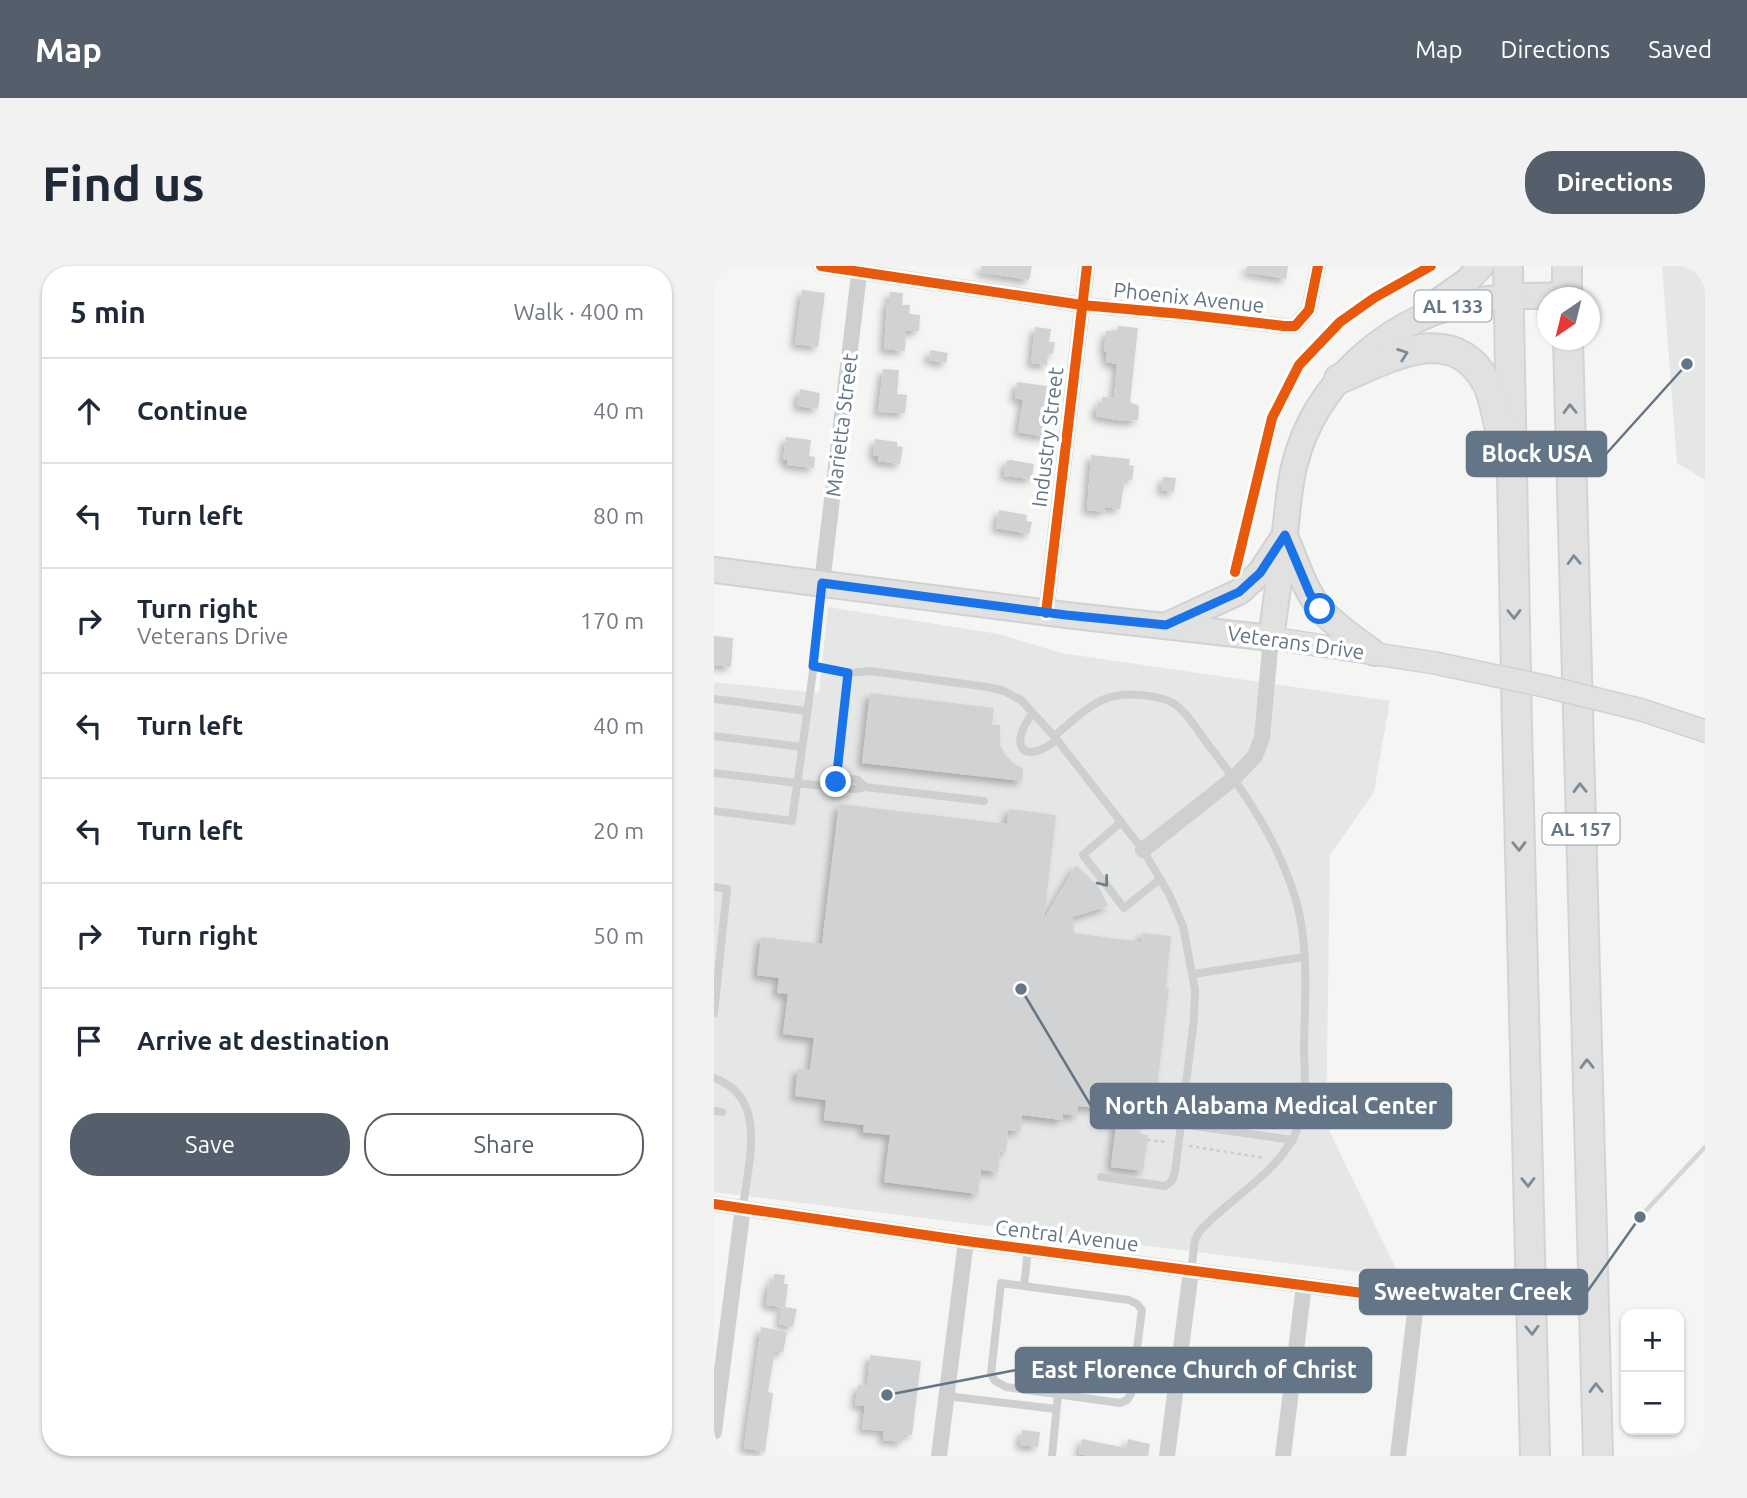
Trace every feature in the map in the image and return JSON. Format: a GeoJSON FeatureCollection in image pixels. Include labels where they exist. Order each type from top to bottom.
{"type":"FeatureCollection","features":[{"type":"Feature","properties":{"kind":"highway","name":"AL 157"},"geometry":{"type":"LineString","coordinates":[[1508,266],[1535,1456]]}},
{"type":"Feature","properties":{"kind":"highway","name":"AL 133"},"geometry":{"type":"LineString","coordinates":[[1567,266],[1567,287]]}},
{"type":"Feature","properties":{"kind":"highway"},"geometry":{"type":"LineString","coordinates":[[1339,379],[1406,351],[1425,347],[1444,349],[1462,356],[1477,367],[1489,385],[1511,473]]}},
{"type":"Feature","properties":{"kind":"highway","name":"AL 157"},"geometry":{"type":"LineString","coordinates":[[1568,350],[1598,1456]]}},
{"type":"Feature","properties":{"kind":"main road"},"geometry":{"type":"LineString","coordinates":[[1400,328],[1453,292],[1481,266]]}},
{"type":"Feature","properties":{"kind":"main road","name":"AL 133"},"geometry":{"type":"LineString","coordinates":[[1271,638],[1295,463],[1321,403],[1339,379],[1378,343],[1400,328],[1427,315],[1461,304],[1509,296],[1537,296]]}},
{"type":"Feature","properties":{"kind":"main road"},"geometry":{"type":"LineString","coordinates":[[1166,625],[1239,592],[1260,573],[1285,535]]}},
{"type":"Feature","properties":{"kind":"main road"},"geometry":{"type":"LineString","coordinates":[[1285,535],[1310,594],[1320,609],[1374,653]]}},
{"type":"Feature","properties":{"kind":"main road","name":"Veterans Drive"},"geometry":{"type":"LineString","coordinates":[[714,570],[1374,653],[1544,685],[1642,710],[1705,732]]}},
{"type":"Feature","properties":{"kind":"street","name":"Phoenix Avenue"},"geometry":{"type":"LineString","coordinates":[[821,266],[860,268],[1082,305],[1284,327],[1295,326],[1312,303],[1318,266]]}},
{"type":"Feature","properties":{"kind":"street","name":"Industry Street"},"geometry":{"type":"LineString","coordinates":[[1046,613],[1087,266]]}},
{"type":"Feature","properties":{"kind":"street","name":"Marietta Street"},"geometry":{"type":"LineString","coordinates":[[822,583],[860,268]]}},
{"type":"Feature","properties":{"kind":"street"},"geometry":{"type":"LineString","coordinates":[[1143,850],[1234,778],[1255,756],[1262,738],[1271,638]]}},
{"type":"Feature","properties":{"kind":"street","name":"Central Avenue"},"geometry":{"type":"LineString","coordinates":[[714,1204],[1028,1250],[1416,1300]]}},
{"type":"Feature","properties":{"kind":"street"},"geometry":{"type":"LineString","coordinates":[[714,1432],[743,1207]]}},
{"type":"Feature","properties":{"kind":"street"},"geometry":{"type":"LineString","coordinates":[[939,1456],[966,1241]]}},
{"type":"Feature","properties":{"kind":"street"},"geometry":{"type":"LineString","coordinates":[[1167,1456],[1191,1271]]}},
{"type":"Feature","properties":{"kind":"street"},"geometry":{"type":"LineString","coordinates":[[1398,1456],[1419,1279]]}},
{"type":"Feature","properties":{"kind":"street"},"geometry":{"type":"LineString","coordinates":[[1283,1456],[1304,1285]]}},
{"type":"Feature","properties":{"kind":"lane"},"geometry":{"type":"LineString","coordinates":[[714,811],[792,821],[822,583]]}},
{"type":"Feature","properties":{"kind":"lane"},"geometry":{"type":"LineString","coordinates":[[813,666],[848,673],[870,671],[988,687],[1004,691],[1021,700],[1055,738],[1143,850],[1160,879],[1183,926],[1195,990],[1194,1019],[1175,1172],[1172,1181],[1165,1186],[1101,1177]]}},
{"type":"Feature","properties":{"kind":"lane"},"geometry":{"type":"LineString","coordinates":[[836,782],[848,673]]}},
{"type":"Feature","properties":{"kind":"lane"},"geometry":{"type":"LineString","coordinates":[[1033,713],[1021,731],[1020,742],[1023,749],[1029,753],[1037,753],[1100,700],[1117,695],[1159,697],[1173,703],[1184,713],[1234,778],[1277,848],[1297,905],[1305,957],[1303,1114],[1293,1140],[1273,1165],[1199,1232],[1195,1240],[1191,1271]]}},
{"type":"Feature","properties":{"kind":"lane"},"geometry":{"type":"LineString","coordinates":[[714,699],[807,711]]}},
{"type":"Feature","properties":{"kind":"lane"},"geometry":{"type":"LineString","coordinates":[[714,736],[802,747]]}},
{"type":"Feature","properties":{"kind":"lane"},"geometry":{"type":"LineString","coordinates":[[714,773],[823,786],[836,782]]}},
{"type":"Feature","properties":{"kind":"lane"},"geometry":{"type":"LineString","coordinates":[[836,782],[855,790],[865,787],[984,801]]}},
{"type":"Feature","properties":{"kind":"lane"},"geometry":{"type":"LineString","coordinates":[[1121,822],[1083,855],[1124,908],[1160,879]]}},
{"type":"Feature","properties":{"kind":"lane"},"geometry":{"type":"LineString","coordinates":[[714,887],[727,889],[714,1013]]}},
{"type":"Feature","properties":{"kind":"lane"},"geometry":{"type":"LineString","coordinates":[[1193,974],[1305,957]]}},
{"type":"Feature","properties":{"kind":"lane"},"geometry":{"type":"LineString","coordinates":[[714,1077],[740,1094],[750,1114],[752,1132],[743,1207]]}},
{"type":"Feature","properties":{"kind":"lane"},"geometry":{"type":"LineString","coordinates":[[1180,1124],[1293,1140]]}},
{"type":"Feature","properties":{"kind":"lane"},"geometry":{"type":"LineString","coordinates":[[1024,1286],[1028,1250]]}},
{"type":"Feature","properties":{"kind":"lane"},"geometry":{"type":"LineString","coordinates":[[1001,1283],[1024,1286],[1129,1300],[1138,1304],[1142,1310],[1131,1394],[1127,1400],[1120,1403],[1006,1387],[995,1381],[990,1374],[1001,1283]]}},
{"type":"Feature","properties":{"kind":"lane"},"geometry":{"type":"LineString","coordinates":[[1052,1456],[1058,1394]]}},
{"type":"Feature","properties":{"kind":"lane"},"geometry":{"type":"LineString","coordinates":[[946,1396],[1056,1409]]}},
{"type":"Feature","properties":{"kind":"path"},"geometry":{"type":"LineString","coordinates":[[1147,1140],[1267,1158],[1273,1165]]}},
{"type":"Feature","properties":{"kind":"shaded area"},"geometry":{"type":"Polygon","coordinates":[[[1662,266],[1705,266],[1705,480],[1677,463],[1662,266]]]}},
{"type":"Feature","properties":{"kind":"shaded area"},"geometry":{"type":"Polygon","coordinates":[[[828,607],[999,634],[1061,653],[1390,701],[1374,792],[1330,855],[1326,1124],[1400,1277],[714,1192],[714,682],[819,693],[828,607]]]}},
{"type":"Feature","properties":{"kind":"building"},"geometry":{"type":"Polygon","coordinates":[[[981,266],[1032,266],[1029,280],[981,272],[981,266]]]}},
{"type":"Feature","properties":{"kind":"building"},"geometry":{"type":"Polygon","coordinates":[[[1247,266],[1288,266],[1286,279],[1247,272],[1247,266]]]}},
{"type":"Feature","properties":{"kind":"building"},"geometry":{"type":"Polygon","coordinates":[[[802,290],[825,293],[818,347],[795,344],[802,290]]]}},
{"type":"Feature","properties":{"kind":"building"},"geometry":{"type":"Polygon","coordinates":[[[890,292],[903,293],[902,305],[910,305],[909,314],[920,315],[919,331],[906,331],[905,351],[884,349],[890,292]]]}},
{"type":"Feature","properties":{"kind":"building"},"geometry":{"type":"Polygon","coordinates":[[[1118,326],[1138,328],[1130,402],[1139,406],[1138,420],[1122,421],[1096,416],[1097,404],[1101,404],[1102,397],[1114,398],[1117,364],[1106,362],[1107,352],[1104,351],[1106,331],[1118,330],[1118,326]]]}},
{"type":"Feature","properties":{"kind":"building"},"geometry":{"type":"Polygon","coordinates":[[[1035,327],[1051,329],[1049,342],[1055,342],[1053,353],[1048,353],[1047,365],[1031,363],[1035,327]]]}},
{"type":"Feature","properties":{"kind":"building"},"geometry":{"type":"Polygon","coordinates":[[[930,350],[948,353],[946,363],[929,360],[930,350]]]}},
{"type":"Feature","properties":{"kind":"building"},"geometry":{"type":"Polygon","coordinates":[[[883,369],[899,370],[897,394],[907,395],[905,413],[878,412],[883,369]]]}},
{"type":"Feature","properties":{"kind":"building"},"geometry":{"type":"Polygon","coordinates":[[[1017,382],[1047,386],[1041,424],[1048,425],[1046,437],[1018,432],[1023,400],[1015,398],[1017,382]]]}},
{"type":"Feature","properties":{"kind":"building"},"geometry":{"type":"Polygon","coordinates":[[[800,389],[820,393],[818,409],[797,406],[800,389]]]}},
{"type":"Feature","properties":{"kind":"building"},"geometry":{"type":"Polygon","coordinates":[[[786,437],[811,440],[809,456],[815,457],[814,468],[787,465],[788,460],[783,460],[786,437]]]}},
{"type":"Feature","properties":{"kind":"building"},"geometry":{"type":"Polygon","coordinates":[[[875,439],[897,442],[897,446],[903,447],[900,464],[878,461],[878,456],[873,455],[875,439]]]}},
{"type":"Feature","properties":{"kind":"building"},"geometry":{"type":"Polygon","coordinates":[[[1091,455],[1130,459],[1129,465],[1134,466],[1132,480],[1125,479],[1120,509],[1105,507],[1104,512],[1087,510],[1091,455]]]}},
{"type":"Feature","properties":{"kind":"building"},"geometry":{"type":"Polygon","coordinates":[[[1006,461],[1034,464],[1032,479],[1004,476],[1006,461]]]}},
{"type":"Feature","properties":{"kind":"building"},"geometry":{"type":"Polygon","coordinates":[[[1163,477],[1176,478],[1174,492],[1161,490],[1163,477]]]}},
{"type":"Feature","properties":{"kind":"building"},"geometry":{"type":"Polygon","coordinates":[[[999,510],[1027,515],[1026,521],[1032,522],[1029,534],[996,528],[999,510]]]}},
{"type":"Feature","properties":{"kind":"building"},"geometry":{"type":"Polygon","coordinates":[[[714,636],[733,638],[731,667],[714,665],[714,636]]]}},
{"type":"Feature","properties":{"kind":"building"},"geometry":{"type":"Polygon","coordinates":[[[870,693],[994,708],[992,725],[1000,725],[1000,745],[1013,763],[1023,768],[1022,781],[862,763],[870,693]]]}},
{"type":"Feature","properties":{"kind":"building"},"geometry":{"type":"Polygon","coordinates":[[[839,804],[1007,824],[1009,809],[1056,815],[1044,919],[1076,865],[1099,887],[1108,906],[1073,917],[1074,933],[1141,942],[1142,933],[1171,936],[1166,987],[1169,988],[1154,1112],[1143,1111],[1140,1134],[1148,1135],[1143,1171],[1111,1167],[1116,1125],[1097,1123],[1098,1108],[1078,1106],[1077,1116],[1063,1114],[1062,1120],[1022,1115],[1020,1131],[1008,1130],[1006,1152],[1000,1151],[998,1172],[981,1170],[978,1194],[884,1182],[890,1135],[863,1132],[864,1125],[824,1120],[826,1100],[795,1096],[798,1068],[810,1070],[814,1038],[783,1034],[788,994],[777,993],[779,978],[757,975],[761,937],[822,944],[839,804]]]}},
{"type":"Feature","properties":{"kind":"building"},"geometry":{"type":"Polygon","coordinates":[[[774,1274],[785,1275],[784,1284],[788,1284],[785,1307],[797,1309],[793,1327],[779,1324],[783,1307],[766,1305],[769,1282],[773,1283],[774,1274]]]}},
{"type":"Feature","properties":{"kind":"building"},"geometry":{"type":"Polygon","coordinates":[[[761,1327],[787,1332],[783,1353],[775,1351],[768,1392],[773,1393],[765,1452],[744,1448],[761,1327]]]}},
{"type":"Feature","properties":{"kind":"building"},"geometry":{"type":"Polygon","coordinates":[[[870,1355],[921,1361],[912,1435],[904,1434],[903,1442],[883,1440],[884,1431],[862,1429],[865,1406],[855,1405],[858,1385],[867,1386],[870,1355]]]}},
{"type":"Feature","properties":{"kind":"building"},"geometry":{"type":"Polygon","coordinates":[[[1022,1430],[1040,1432],[1038,1447],[1020,1445],[1022,1430]]]}},
{"type":"Feature","properties":{"kind":"building"},"geometry":{"type":"Polygon","coordinates":[[[1082,1439],[1126,1448],[1128,1439],[1150,1444],[1148,1456],[1090,1456],[1079,1454],[1082,1439]]]}},
{"type":"Feature","properties":{"kind":"waterway"},"geometry":{"type":"LineString","coordinates":[[1640,1217],[1705,1147]]}},
{"type":"Feature","properties":{"kind":"cycle path"},"geometry":{"type":"LineString","coordinates":[[821,266],[1082,305],[1284,326],[1295,326],[1309,310],[1318,266]]}},
{"type":"Feature","properties":{"kind":"cycle path"},"geometry":{"type":"LineString","coordinates":[[1046,613],[1087,266]]}},
{"type":"Feature","properties":{"kind":"cycle path"},"geometry":{"type":"LineString","coordinates":[[1235,572],[1272,418],[1299,365],[1340,322],[1374,298],[1431,266]]}},
{"type":"Feature","properties":{"kind":"cycle path"},"geometry":{"type":"LineString","coordinates":[[714,1204],[966,1241],[1416,1300]]}},
{"type":"Feature","properties":{"kind":"place","name":"Block USA"},"geometry":{"type":"Point","coordinates":[1687,364]}},
{"type":"Feature","properties":{"kind":"place","name":"North Alabama Medical Center"},"geometry":{"type":"Point","coordinates":[1021,989]}},
{"type":"Feature","properties":{"kind":"place","name":"Sweetwater Creek"},"geometry":{"type":"Point","coordinates":[1640,1217]}},
{"type":"Feature","properties":{"kind":"place","name":"East Florence Church of Christ"},"geometry":{"type":"Point","coordinates":[887,1395]}},
{"type":"Feature","properties":{"kind":"route"},"geometry":{"type":"LineString","coordinates":[[836,782],[848,673],[813,666],[822,583],[1066,615],[1166,625],[1239,592],[1260,573],[1285,535],[1310,594],[1320,609]]}}]}
